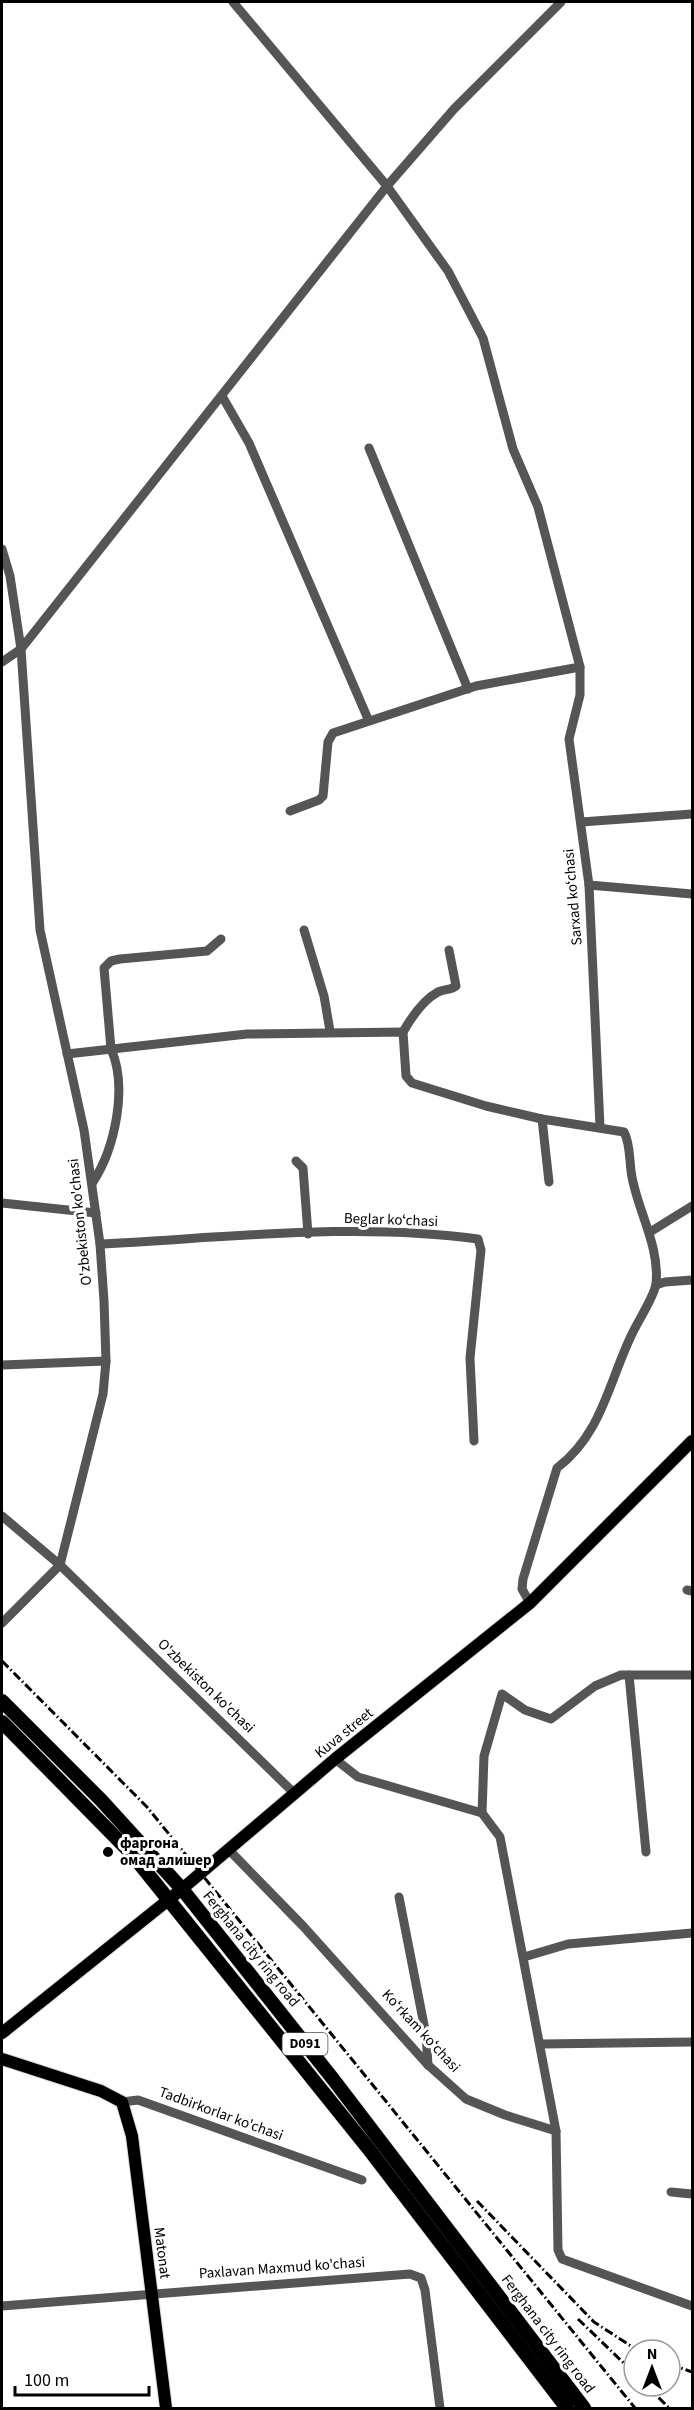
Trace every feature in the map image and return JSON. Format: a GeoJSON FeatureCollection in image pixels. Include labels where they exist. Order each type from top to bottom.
{"type":"FeatureCollection","features":[{"type":"Feature","properties":{"kind":"highway","name":"Ferghana city ring road"},"geometry":{"type":"LineString","coordinates":[[2,1701],[101,1800],[182,1889],[530,2348],[584,2409]]}},
{"type":"Feature","properties":{"kind":"highway","name":"Ferghana city ring road"},"geometry":{"type":"LineString","coordinates":[[2,1722],[90,1809],[169,1899],[410,2192]]}},
{"type":"Feature","properties":{"kind":"highway","name":"Ferghana city ring road"},"geometry":{"type":"LineString","coordinates":[[530,2348],[567,2409]]}},
{"type":"Feature","properties":{"kind":"main road","name":"Kuva street"},"geometry":{"type":"LineString","coordinates":[[2,2033],[182,1889],[335,1759],[530,1603],[693,1441]]}},
{"type":"Feature","properties":{"kind":"main road","name":"Tadbirkorlar ko'chasi"},"geometry":{"type":"LineString","coordinates":[[2,2059],[101,2091],[122,2102]]}},
{"type":"Feature","properties":{"kind":"main road","name":"Matonat"},"geometry":{"type":"LineString","coordinates":[[122,2102],[132,2136],[165,2409]]}},
{"type":"Feature","properties":{"kind":"street","name":"Sarxad koʻchasi"},"geometry":{"type":"LineString","coordinates":[[233,2],[387,186],[448,271],[483,338],[513,449],[538,507],[580,667],[580,694],[569,739],[589,885],[600,1127]]}},
{"type":"Feature","properties":{"kind":"street"},"geometry":{"type":"LineString","coordinates":[[2,662],[21,649],[387,186],[454,109],[561,2]]}},
{"type":"Feature","properties":{"kind":"street"},"geometry":{"type":"LineString","coordinates":[[222,396],[249,442],[368,719]]}},
{"type":"Feature","properties":{"kind":"street"},"geometry":{"type":"LineString","coordinates":[[369,448],[468,689]]}},
{"type":"Feature","properties":{"kind":"street","name":"O'zbekiston ko'chasi"},"geometry":{"type":"LineString","coordinates":[[2,549],[10,576],[21,649],[38,920],[93,1182],[100,1244],[106,1361],[104,1394],[60,1565],[295,1794]]}},
{"type":"Feature","properties":{"kind":"street"},"geometry":{"type":"LineString","coordinates":[[290,810],[319,800],[323,796],[328,742],[333,733],[368,719],[476,686],[580,667]]}},
{"type":"Feature","properties":{"kind":"street"},"geometry":{"type":"LineString","coordinates":[[580,822],[693,814]]}},
{"type":"Feature","properties":{"kind":"street"},"geometry":{"type":"LineString","coordinates":[[589,885],[693,894]]}},
{"type":"Feature","properties":{"kind":"street"},"geometry":{"type":"LineString","coordinates":[[304,930],[324,996],[330,1031]]}},
{"type":"Feature","properties":{"kind":"street"},"geometry":{"type":"LineString","coordinates":[[93,1182],[103,1167],[119,1108],[116,1060],[111,1049],[103,973],[106,964],[120,959],[207,951],[221,939]]}},
{"type":"Feature","properties":{"kind":"street"},"geometry":{"type":"LineString","coordinates":[[449,950],[456,986],[437,993],[427,1001],[410,1019],[403,1032],[405,1072],[409,1081],[486,1106],[542,1119],[620,1130],[626,1136],[632,1179],[650,1232],[656,1285],[630,1337],[606,1403],[591,1431],[570,1459],[557,1468],[523,1579],[522,1589],[530,1603]]}},
{"type":"Feature","properties":{"kind":"street"},"geometry":{"type":"LineString","coordinates":[[67,1054],[247,1034],[330,1031],[403,1032]]}},
{"type":"Feature","properties":{"kind":"street"},"geometry":{"type":"LineString","coordinates":[[542,1119],[549,1182]]}},
{"type":"Feature","properties":{"kind":"street"},"geometry":{"type":"LineString","coordinates":[[296,1161],[303,1167],[308,1234]]}},
{"type":"Feature","properties":{"kind":"street"},"geometry":{"type":"LineString","coordinates":[[2,1203],[96,1213]]}},
{"type":"Feature","properties":{"kind":"street"},"geometry":{"type":"LineString","coordinates":[[650,1232],[693,1206]]}},
{"type":"Feature","properties":{"kind":"street","name":"Beglar koʻchasi"},"geometry":{"type":"LineString","coordinates":[[100,1244],[308,1234],[380,1233],[472,1238],[480,1241],[470,1358],[474,1441]]}},
{"type":"Feature","properties":{"kind":"street"},"geometry":{"type":"LineString","coordinates":[[656,1285],[664,1282],[693,1280]]}},
{"type":"Feature","properties":{"kind":"street"},"geometry":{"type":"LineString","coordinates":[[2,1365],[106,1361]]}},
{"type":"Feature","properties":{"kind":"street"},"geometry":{"type":"LineString","coordinates":[[2,1516],[60,1565],[2,1623]]}},
{"type":"Feature","properties":{"kind":"street"},"geometry":{"type":"LineString","coordinates":[[482,1813],[484,1756],[502,1694],[525,1710],[551,1719],[595,1686],[621,1675],[693,1675]]}},
{"type":"Feature","properties":{"kind":"street"},"geometry":{"type":"LineString","coordinates":[[629,1675],[646,1852]]}},
{"type":"Feature","properties":{"kind":"street"},"geometry":{"type":"LineString","coordinates":[[335,1759],[358,1777],[482,1813],[500,1837],[556,2131],[558,2250],[562,2259],[693,2306]]}},
{"type":"Feature","properties":{"kind":"street","name":"Koʻrkam koʻchasi"},"geometry":{"type":"LineString","coordinates":[[228,1850],[303,1926],[428,2065],[466,2099],[505,2115],[556,2131]]}},
{"type":"Feature","properties":{"kind":"street"},"geometry":{"type":"LineString","coordinates":[[399,1896],[426,2035],[428,2065]]}},
{"type":"Feature","properties":{"kind":"street"},"geometry":{"type":"LineString","coordinates":[[524,1957],[568,1944],[693,1933]]}},
{"type":"Feature","properties":{"kind":"street"},"geometry":{"type":"LineString","coordinates":[[541,2044],[693,2042]]}},
{"type":"Feature","properties":{"kind":"street","name":"Tadbirkorlar ko'chasi"},"geometry":{"type":"LineString","coordinates":[[122,2102],[138,2100],[362,2180]]}},
{"type":"Feature","properties":{"kind":"street"},"geometry":{"type":"LineString","coordinates":[[671,2192],[693,2194]]}},
{"type":"Feature","properties":{"kind":"street","name":"Paxlavan Maxmud ko'chasi"},"geometry":{"type":"LineString","coordinates":[[2,2306],[410,2274],[421,2278],[425,2290],[440,2409]]}},
{"type":"Feature","properties":{"kind":"railway"},"geometry":{"type":"LineString","coordinates":[[2,1661],[147,1807],[635,2408]]}},
{"type":"Feature","properties":{"kind":"railway"},"geometry":{"type":"LineString","coordinates":[[477,2201],[594,2322],[622,2340]]}},
{"type":"Feature","properties":{"kind":"railway"},"geometry":{"type":"LineString","coordinates":[[578,2319],[622,2361]]}},
{"type":"Feature","properties":{"kind":"railway"},"geometry":{"type":"LineString","coordinates":[[682,2368],[692,2372]]}},
{"type":"Feature","properties":{"kind":"railway"},"geometry":{"type":"LineString","coordinates":[[659,2398],[669,2408]]}},
{"type":"Feature","properties":{"kind":"place","name":"фаргона омад алишер"},"geometry":{"type":"Point","coordinates":[108,1852]}}]}
